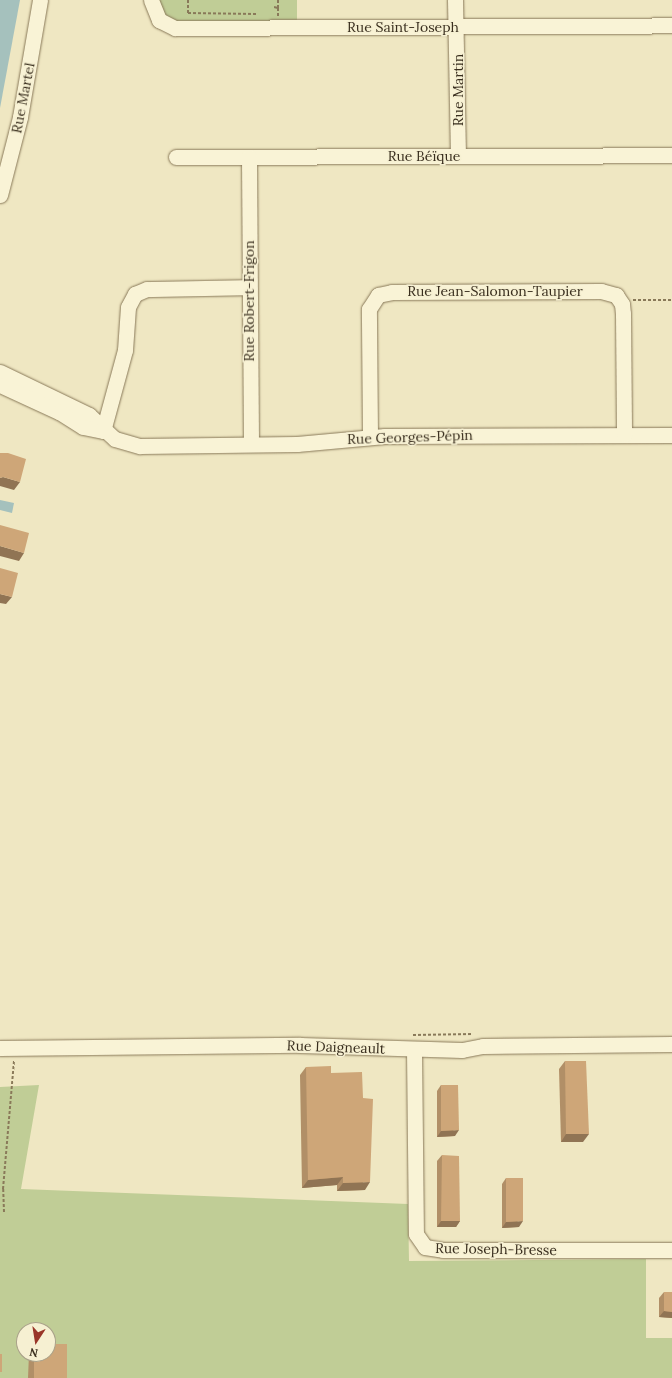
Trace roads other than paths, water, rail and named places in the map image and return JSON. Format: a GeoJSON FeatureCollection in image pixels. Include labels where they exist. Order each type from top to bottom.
{"type":"FeatureCollection","features":[{"type":"Feature","properties":{"kind":"street","name":"Rue Martel"},"geometry":{"type":"LineString","coordinates":[[0,194],[20,117],[40,0]]}},
{"type":"Feature","properties":{"kind":"street","name":"Rue Saint-Joseph"},"geometry":{"type":"LineString","coordinates":[[151,0],[159,20],[175,28],[672,25]]}},
{"type":"Feature","properties":{"kind":"street","name":"Rue Martin"},"geometry":{"type":"LineString","coordinates":[[455,0],[458,156]]}},
{"type":"Feature","properties":{"kind":"street","name":"Rue Béïque"},"geometry":{"type":"LineString","coordinates":[[176,157],[672,155]]}},
{"type":"Feature","properties":{"kind":"street","name":"Rue Robert-Frigon"},"geometry":{"type":"LineString","coordinates":[[249,157],[248,287],[251,444]]}},
{"type":"Feature","properties":{"kind":"street"},"geometry":{"type":"LineString","coordinates":[[103,431],[125,350],[128,307],[135,294],[147,290],[248,287]]}},
{"type":"Feature","properties":{"kind":"street","name":"Rue Jean-Salomon-Taupier"},"geometry":{"type":"LineString","coordinates":[[370,436],[369,309],[378,295],[392,292],[601,290],[616,295],[622,304],[624,434]]}},
{"type":"Feature","properties":{"kind":"street","name":"Rue Georges-Pépin"},"geometry":{"type":"LineString","coordinates":[[0,372],[89,415],[103,431],[121,442],[140,446],[314,443],[370,436],[672,434]]}},
{"type":"Feature","properties":{"kind":"street","name":"Rue Georges-Pépin"},"geometry":{"type":"LineString","coordinates":[[0,385],[59,412],[83,426],[103,431]]}},
{"type":"Feature","properties":{"kind":"street","name":"Rue Daigneault"},"geometry":{"type":"LineString","coordinates":[[0,1048],[300,1045],[414,1049],[672,1044]]}},
{"type":"Feature","properties":{"kind":"street","name":"Rue Joseph-Bresse"},"geometry":{"type":"LineString","coordinates":[[414,1049],[416,1234],[425,1247],[443,1250],[672,1250]]}},
{"type":"Feature","properties":{"kind":"water"},"geometry":{"type":"Polygon","coordinates":[[[0,0],[20,0],[0,108],[0,0]]]}},
{"type":"Feature","properties":{"kind":"water"},"geometry":{"type":"Polygon","coordinates":[[[0,500],[14,503],[12,513],[0,510],[0,500]]]}}]}
